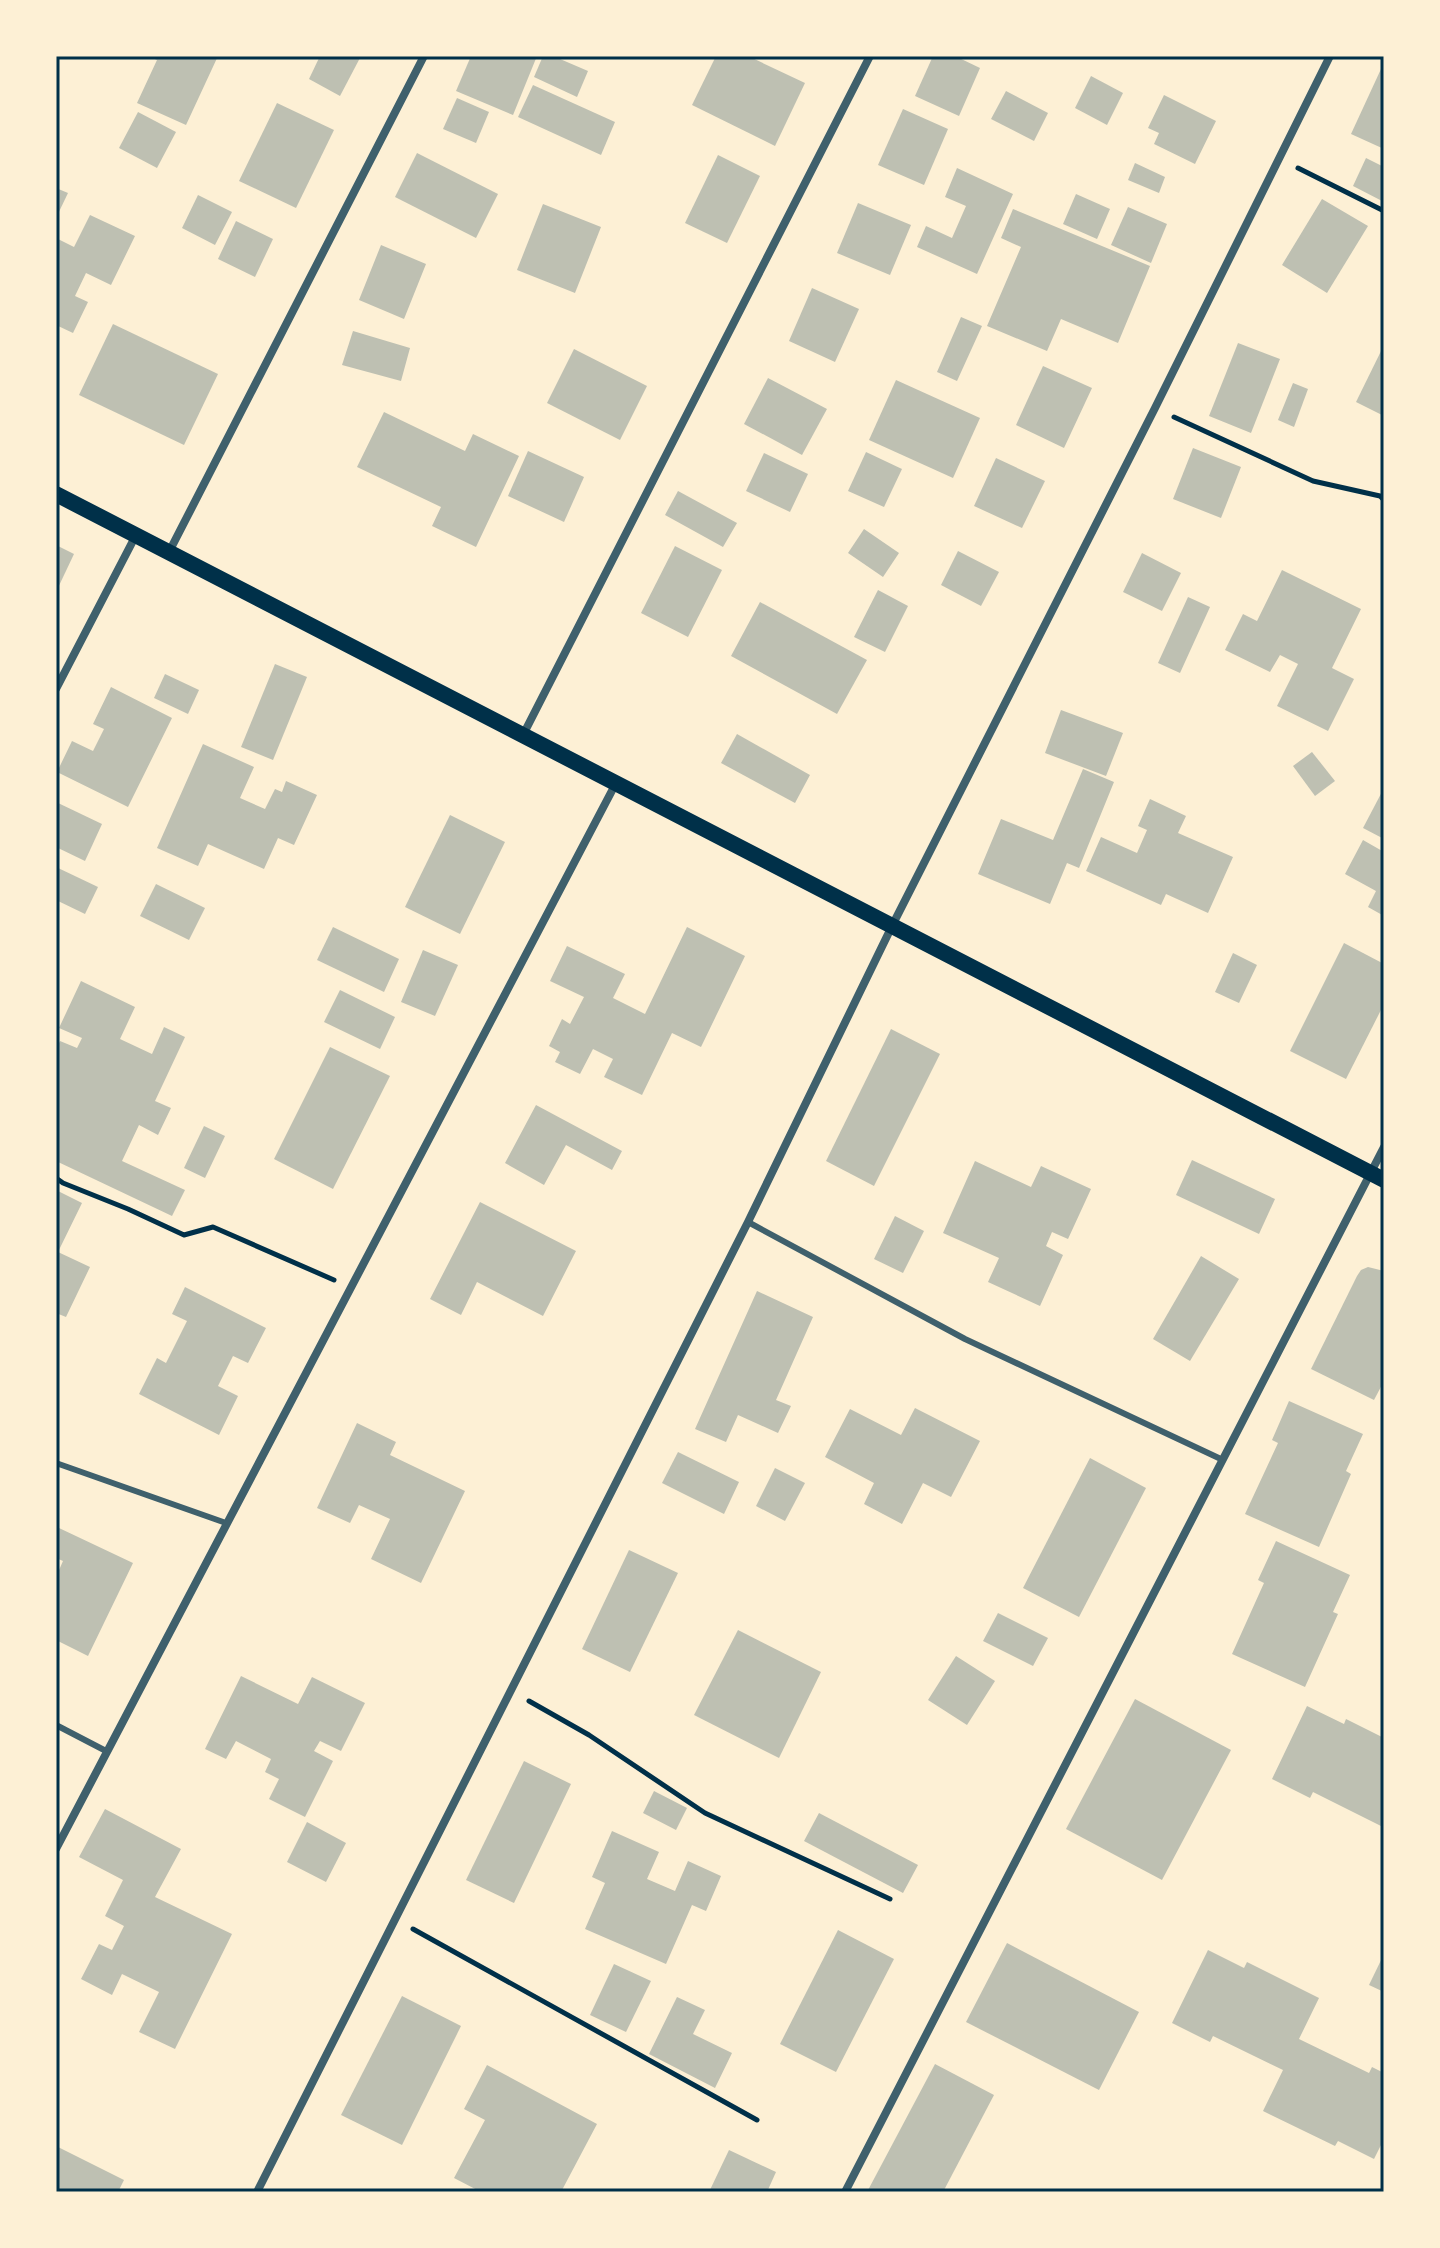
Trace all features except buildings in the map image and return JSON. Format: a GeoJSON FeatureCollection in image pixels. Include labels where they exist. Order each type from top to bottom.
{"type":"FeatureCollection","features":[{"type":"Feature","properties":{"kind":"main road"},"geometry":{"type":"LineString","coordinates":[[56,494],[1378,1176]]}},
{"type":"Feature","properties":{"kind":"street"},"geometry":{"type":"LineString","coordinates":[[169,552],[424,56]]}},
{"type":"Feature","properties":{"kind":"street"},"geometry":{"type":"LineString","coordinates":[[523,735],[870,56]]}},
{"type":"Feature","properties":{"kind":"street"},"geometry":{"type":"LineString","coordinates":[[257,2192],[748,1222],[892,926],[1330,56]]}},
{"type":"Feature","properties":{"kind":"street"},"geometry":{"type":"LineString","coordinates":[[56,689],[136,535]]}},
{"type":"Feature","properties":{"kind":"street"},"geometry":{"type":"LineString","coordinates":[[56,1849],[616,783]]}},
{"type":"Feature","properties":{"kind":"street"},"geometry":{"type":"LineString","coordinates":[[845,2192],[1223,1460],[1378,1176],[1384,1147]]}},
{"type":"Feature","properties":{"kind":"lane"},"geometry":{"type":"LineString","coordinates":[[748,1222],[965,1339],[1223,1460]]}},
{"type":"Feature","properties":{"kind":"lane"},"geometry":{"type":"LineString","coordinates":[[56,1463],[226,1523]]}},
{"type":"Feature","properties":{"kind":"lane"},"geometry":{"type":"LineString","coordinates":[[56,1725],[106,1751]]}},
{"type":"Feature","properties":{"kind":"path"},"geometry":{"type":"LineString","coordinates":[[1279,158],[1384,211]]}},
{"type":"Feature","properties":{"kind":"path"},"geometry":{"type":"LineString","coordinates":[[1155,408],[1313,481],[1380,496],[1384,500]]}},
{"type":"Feature","properties":{"kind":"path"},"geometry":{"type":"LineString","coordinates":[[56,1178],[184,1235],[213,1227],[350,1288]]}},
{"type":"Feature","properties":{"kind":"path"},"geometry":{"type":"LineString","coordinates":[[510,1690],[589,1735],[705,1813],[890,1899]]}},
{"type":"Feature","properties":{"kind":"path"},"geometry":{"type":"LineString","coordinates":[[395,1919],[757,2120]]}}]}
